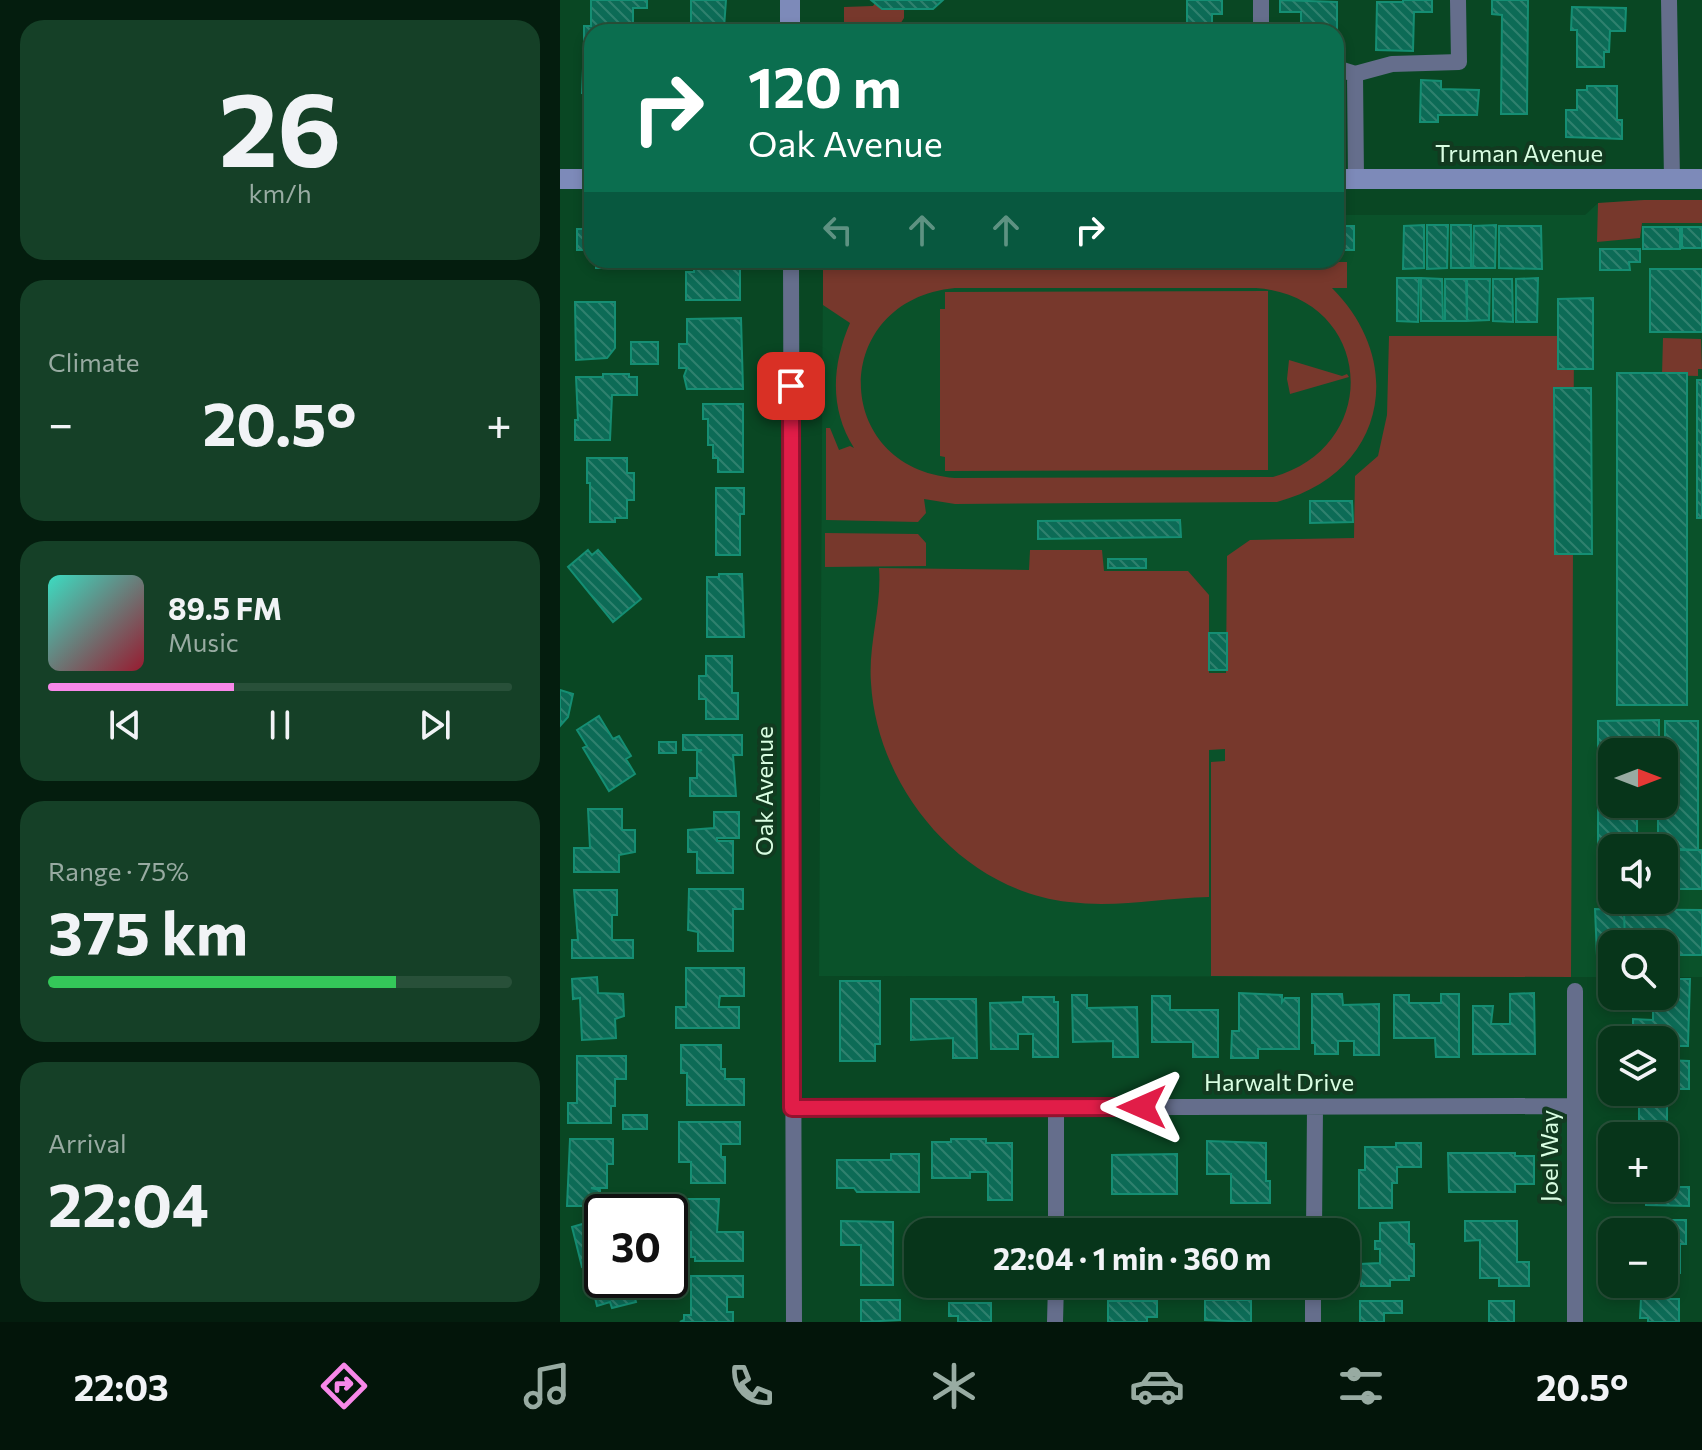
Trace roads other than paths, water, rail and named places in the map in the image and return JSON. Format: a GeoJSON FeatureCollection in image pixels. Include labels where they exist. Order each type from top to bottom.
{"type":"FeatureCollection","features":[{"type":"Feature","properties":{"kind":"street"},"geometry":{"type":"LineString","coordinates":[[790,0],[790,24]]}},
{"type":"Feature","properties":{"kind":"street"},"geometry":{"type":"LineString","coordinates":[[1261,0],[1261,24]]}},
{"type":"Feature","properties":{"kind":"street"},"geometry":{"type":"LineString","coordinates":[[1344,71],[1355,74],[1392,64],[1459,62],[1458,0]]}},
{"type":"Feature","properties":{"kind":"street"},"geometry":{"type":"LineString","coordinates":[[1669,0],[1672,179]]}},
{"type":"Feature","properties":{"kind":"street"},"geometry":{"type":"LineString","coordinates":[[1346,179],[1355,74]]}},
{"type":"Feature","properties":{"kind":"street"},"geometry":{"type":"LineString","coordinates":[[560,179],[584,179]]}},
{"type":"Feature","properties":{"kind":"street","name":"Truman Avenue"},"geometry":{"type":"LineString","coordinates":[[1346,179],[1702,179]]}},
{"type":"Feature","properties":{"kind":"street","name":"Oak Avenue"},"geometry":{"type":"LineString","coordinates":[[791,268],[794,1322]]}},
{"type":"Feature","properties":{"kind":"street","name":"Joel Way"},"geometry":{"type":"LineString","coordinates":[[1575,991],[1575,1322]]}},
{"type":"Feature","properties":{"kind":"street","name":"Harwalt Drive"},"geometry":{"type":"LineString","coordinates":[[792,1108],[1573,1106]]}},
{"type":"Feature","properties":{"kind":"street"},"geometry":{"type":"LineString","coordinates":[[1056,1107],[1056,1218]]}},
{"type":"Feature","properties":{"kind":"street"},"geometry":{"type":"LineString","coordinates":[[1314,1218],[1315,1107]]}},
{"type":"Feature","properties":{"kind":"street"},"geometry":{"type":"LineString","coordinates":[[1055,1322],[1056,1298]]}},
{"type":"Feature","properties":{"kind":"street"},"geometry":{"type":"LineString","coordinates":[[1313,1298],[1313,1322]]}}]}
